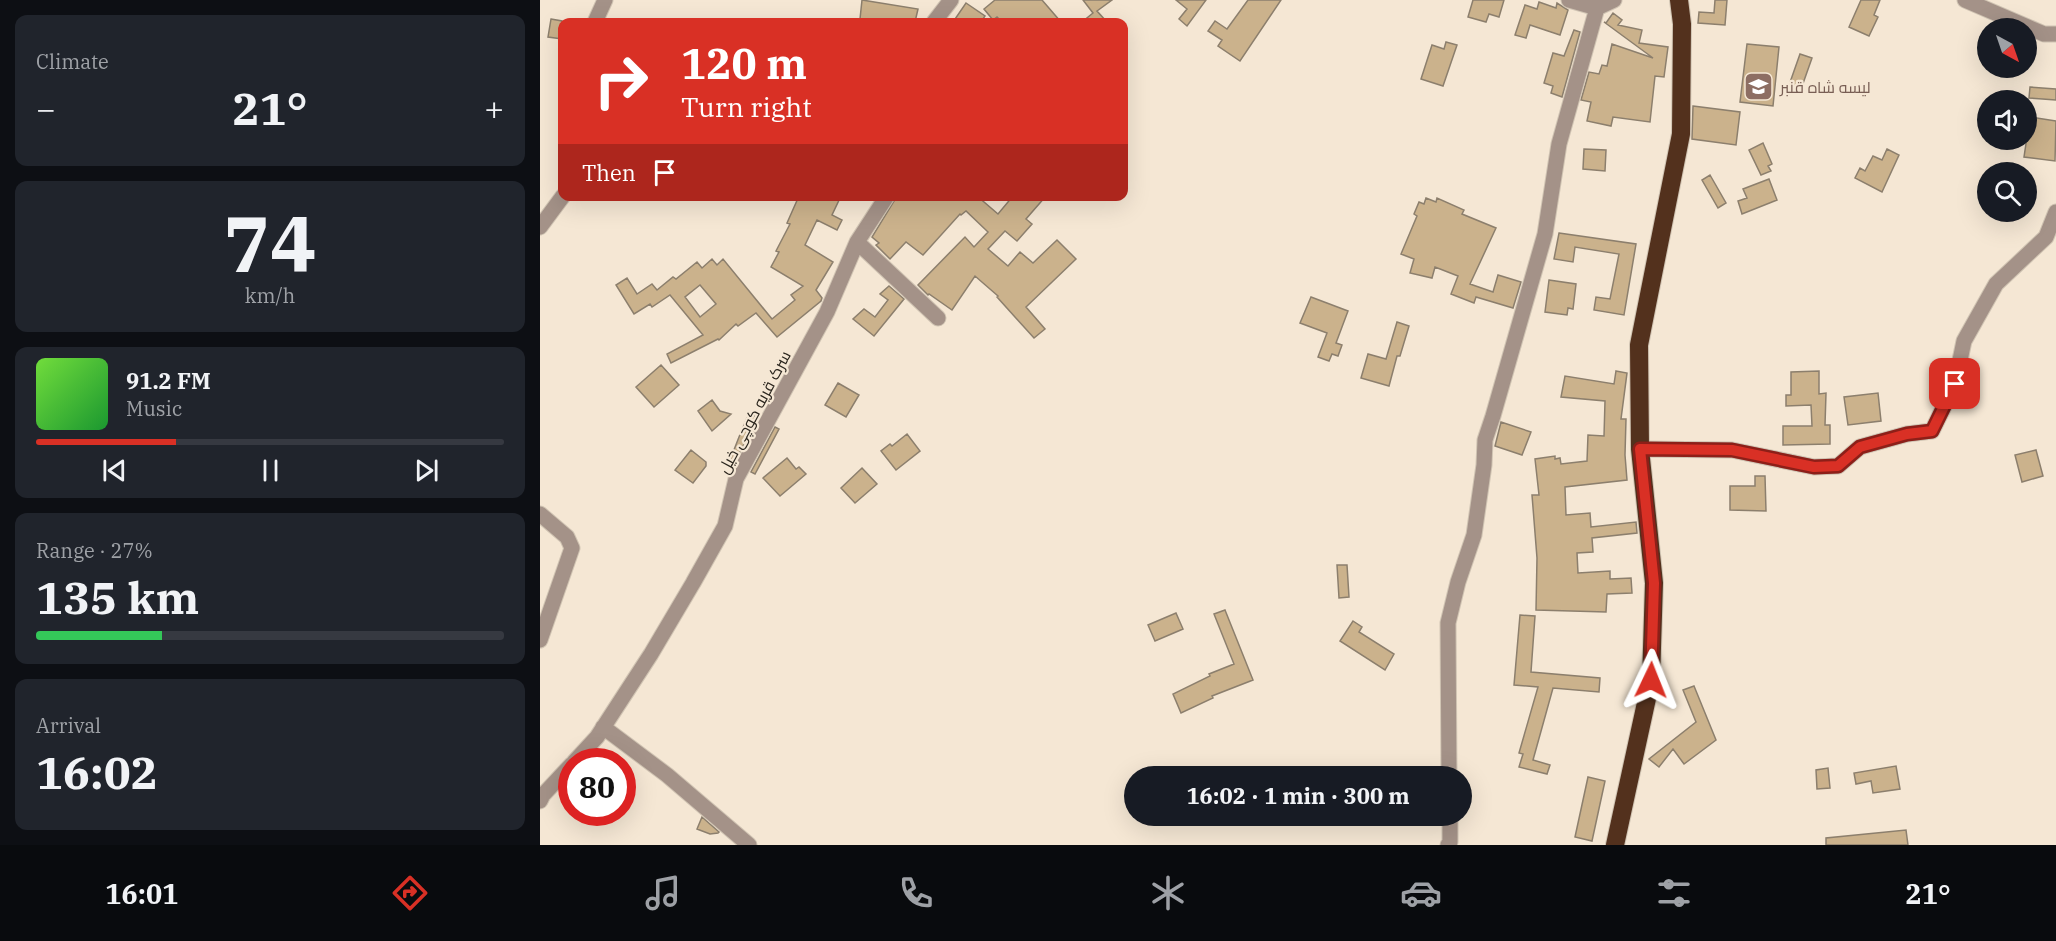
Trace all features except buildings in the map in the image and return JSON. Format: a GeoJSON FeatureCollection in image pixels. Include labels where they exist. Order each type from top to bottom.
{"type":"FeatureCollection","features":[{"type":"Feature","properties":{"kind":"highway"},"geometry":{"type":"LineString","coordinates":[[1615,845],[1651,680],[1654,583],[1640,449],[1639,345],[1681,134],[1682,24],[1679,0]]}},
{"type":"Feature","properties":{"kind":"street"},"geometry":{"type":"LineString","coordinates":[[597,18],[605,0]]}},
{"type":"Feature","properties":{"kind":"street"},"geometry":{"type":"LineString","coordinates":[[937,18],[951,0]]}},
{"type":"Feature","properties":{"kind":"street"},"geometry":{"type":"LineString","coordinates":[[1569,0],[1597,8],[1614,0]]}},
{"type":"Feature","properties":{"kind":"street"},"geometry":{"type":"LineString","coordinates":[[1965,0],[2044,34],[2056,34]]}},
{"type":"Feature","properties":{"kind":"street"},"geometry":{"type":"LineString","coordinates":[[1449,766],[1448,623],[1458,582],[1474,536],[1484,465],[1485,440],[1545,234],[1559,144],[1597,8]]}},
{"type":"Feature","properties":{"kind":"street"},"geometry":{"type":"LineString","coordinates":[[540,227],[558,201]]}},
{"type":"Feature","properties":{"kind":"street","name":"سرک قریه کوچی خیل"},"geometry":{"type":"LineString","coordinates":[[587,748],[597,737],[651,654],[725,525],[736,479],[827,312],[857,242],[884,201]]}},
{"type":"Feature","properties":{"kind":"street"},"geometry":{"type":"LineString","coordinates":[[1640,449],[1732,450],[1814,467],[1838,466],[1860,447],[1907,434],[1932,431],[1955,384],[1964,341],[1996,284],[2046,237],[2056,212]]}},
{"type":"Feature","properties":{"kind":"street"},"geometry":{"type":"LineString","coordinates":[[857,242],[938,318]]}},
{"type":"Feature","properties":{"kind":"street"},"geometry":{"type":"LineString","coordinates":[[540,514],[567,537],[572,548],[540,640]]}},
{"type":"Feature","properties":{"kind":"street"},"geometry":{"type":"LineString","coordinates":[[603,727],[667,775],[749,845]]}},
{"type":"Feature","properties":{"kind":"street","name":"سرک قریه کوچی خیل"},"geometry":{"type":"LineString","coordinates":[[541,795],[558,778]]}},
{"type":"Feature","properties":{"kind":"street"},"geometry":{"type":"LineString","coordinates":[[1448,845],[1449,826]]}},
{"type":"Feature","properties":{"kind":"place","name":"لیسه شاه قنبر"},"geometry":{"type":"Point","coordinates":[1759,87]}},
{"type":"Feature","properties":{"kind":"route"},"geometry":{"type":"LineString","coordinates":[[1651,680],[1654,583],[1640,449],[1732,450],[1814,467],[1838,466],[1860,447],[1907,434],[1932,431],[1955,384]]}}]}
